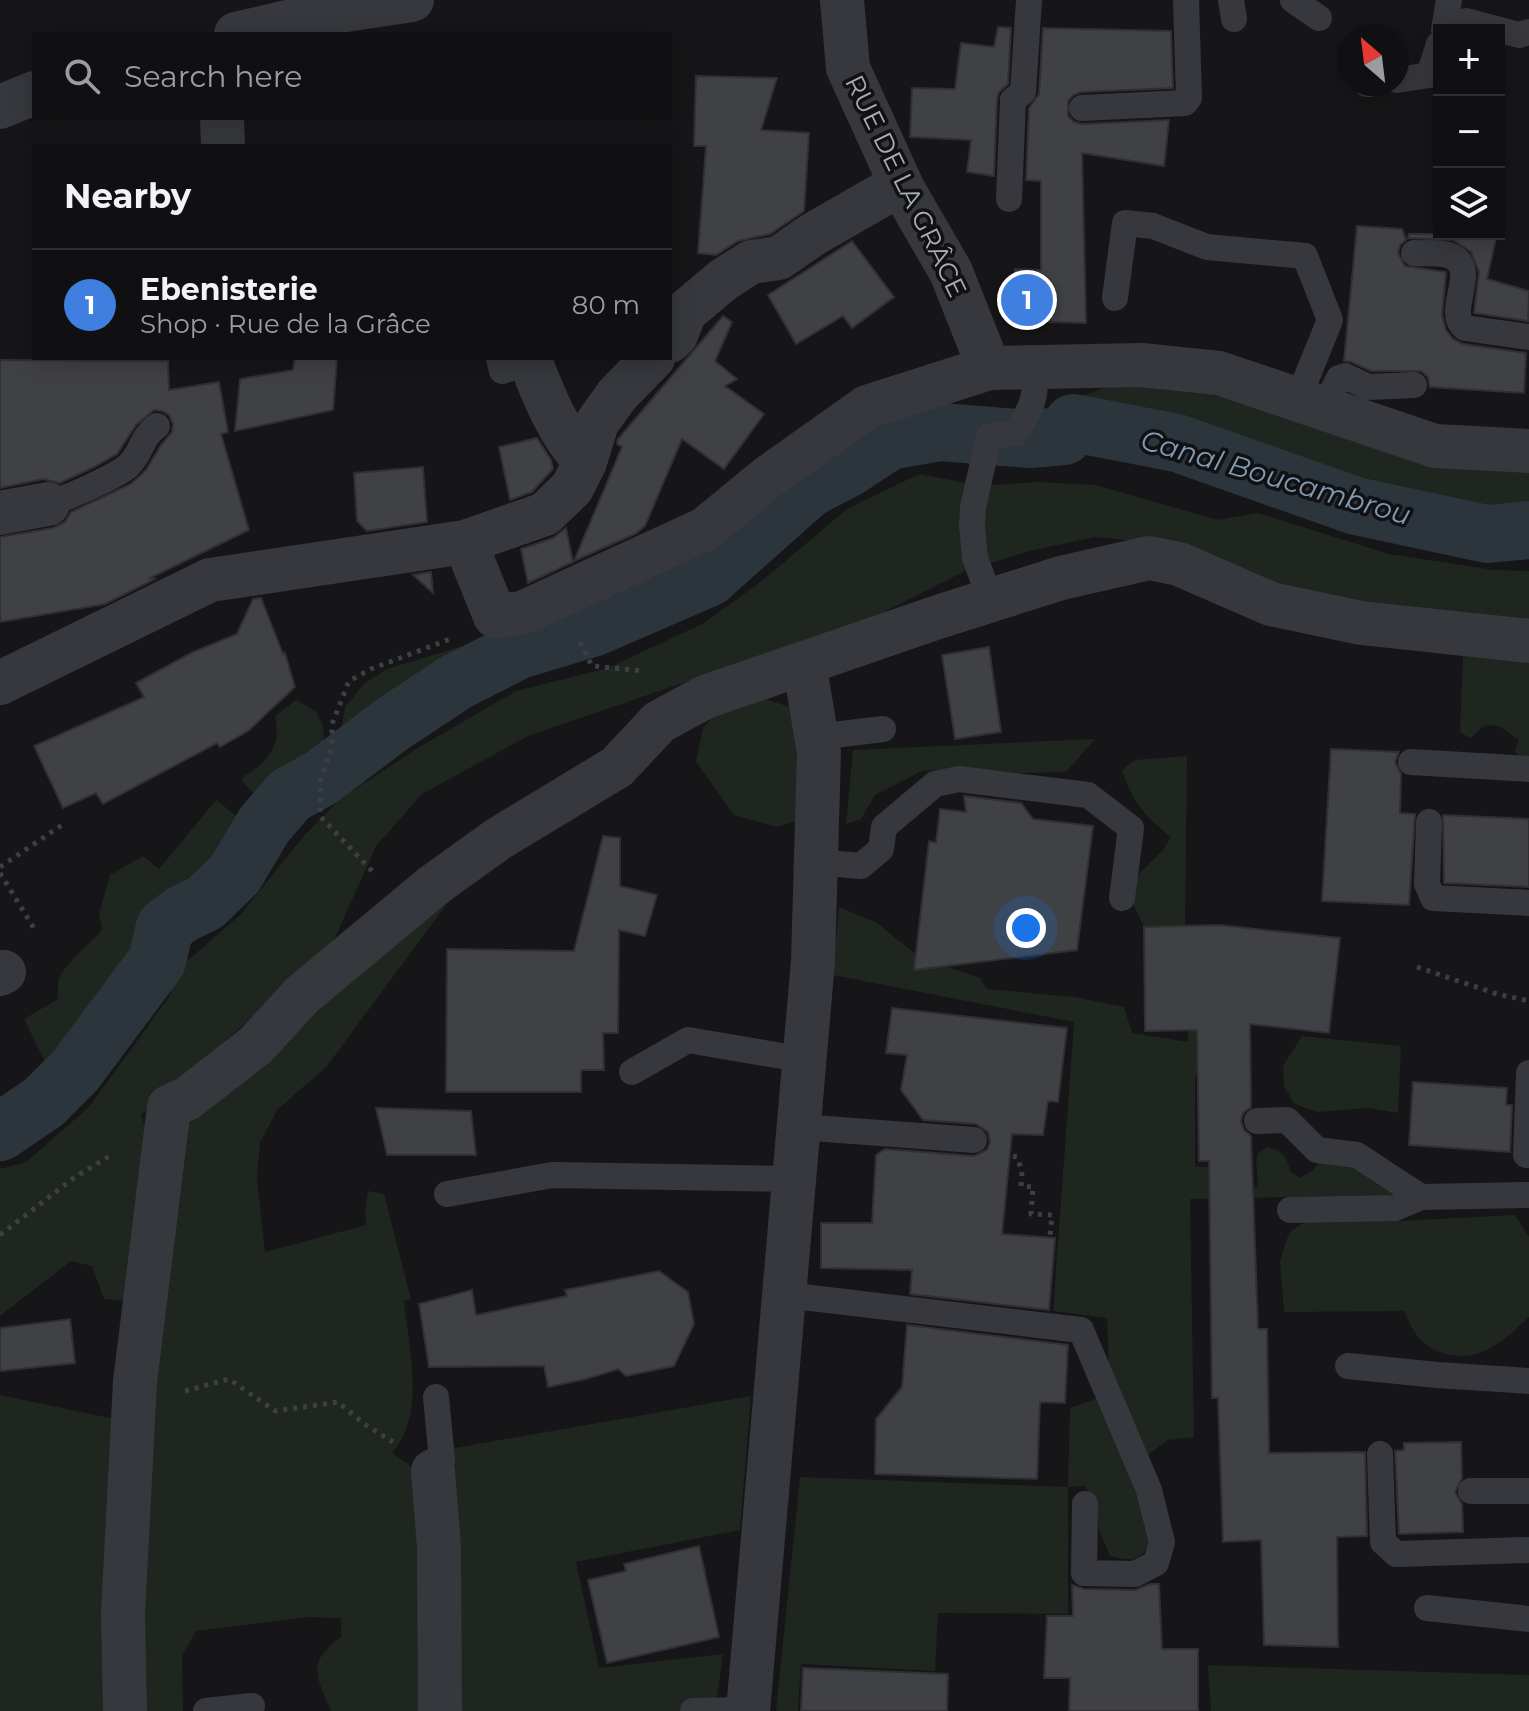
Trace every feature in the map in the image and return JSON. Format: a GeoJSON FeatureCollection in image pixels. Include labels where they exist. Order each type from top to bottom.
{"type":"FeatureCollection","features":[{"type":"Feature","properties":{"kind":"street"},"geometry":{"type":"LineString","coordinates":[[243,32],[324,7],[412,0]]}},
{"type":"Feature","properties":{"kind":"street","name":"RUE DE LA GRÂCE"},"geometry":{"type":"LineString","coordinates":[[842,0],[848,68],[903,189],[951,272],[989,368]]}},
{"type":"Feature","properties":{"kind":"street"},"geometry":{"type":"LineString","coordinates":[[0,107],[32,94]]}},
{"type":"Feature","properties":{"kind":"street"},"geometry":{"type":"LineString","coordinates":[[222,120],[223,144]]}},
{"type":"Feature","properties":{"kind":"street"},"geometry":{"type":"LineString","coordinates":[[672,339],[685,312],[751,262],[779,258],[885,193],[903,189]]}},
{"type":"Feature","properties":{"kind":"street"},"geometry":{"type":"LineString","coordinates":[[520,360],[570,445],[585,462]]}},
{"type":"Feature","properties":{"kind":"street"},"geometry":{"type":"LineString","coordinates":[[0,683],[210,580],[465,542],[545,514],[572,488],[585,462],[597,423],[617,395],[651,360]]}},
{"type":"Feature","properties":{"kind":"street"},"geometry":{"type":"LineString","coordinates":[[465,542],[508,615],[705,529],[767,478],[867,407],[989,368],[1141,365],[1219,373],[1435,446],[1529,451]]}},
{"type":"Feature","properties":{"kind":"street"},"geometry":{"type":"LineString","coordinates":[[0,513],[48,504]]}},
{"type":"Feature","properties":{"kind":"street"},"geometry":{"type":"LineString","coordinates":[[125,1711],[123,1614],[135,1382],[169,1107],[188,1098],[256,1045],[302,995],[434,885],[498,839],[617,767],[659,722],[705,697],[1061,578],[1149,558],[1179,564],[1271,604],[1346,620],[1529,641]]}},
{"type":"Feature","properties":{"kind":"street"},"geometry":{"type":"LineString","coordinates":[[748,1711],[813,961],[817,737],[804,663]]}},
{"type":"Feature","properties":{"kind":"street"},"geometry":{"type":"LineString","coordinates":[[433,1471],[439,1547],[440,1711]]}},
{"type":"Feature","properties":{"kind":"lane"},"geometry":{"type":"LineString","coordinates":[[1009,199],[1013,100],[1023,92],[1029,0]]}},
{"type":"Feature","properties":{"kind":"lane"},"geometry":{"type":"LineString","coordinates":[[1082,108],[1187,113],[1186,0]]}},
{"type":"Feature","properties":{"kind":"lane"},"geometry":{"type":"LineString","coordinates":[[1293,0],[1319,18]]}},
{"type":"Feature","properties":{"kind":"lane"},"geometry":{"type":"LineString","coordinates":[[1449,0],[1455,24]]}},
{"type":"Feature","properties":{"kind":"lane"},"geometry":{"type":"LineString","coordinates":[[1505,33],[1519,35],[1529,32]]}},
{"type":"Feature","properties":{"kind":"lane"},"geometry":{"type":"LineString","coordinates":[[1409,78],[1429,75],[1433,63]]}},
{"type":"Feature","properties":{"kind":"lane"},"geometry":{"type":"LineString","coordinates":[[1115,298],[1125,223],[1153,226],[1207,247],[1305,256],[1330,320],[1311,403]]}},
{"type":"Feature","properties":{"kind":"lane"},"geometry":{"type":"LineString","coordinates":[[1414,253],[1450,255],[1457,259],[1463,274],[1457,318],[1460,326],[1529,337]]}},
{"type":"Feature","properties":{"kind":"lane"},"geometry":{"type":"LineString","coordinates":[[991,601],[975,558],[973,507],[989,436],[1016,433],[1030,410],[1036,387],[1034,367]]}},
{"type":"Feature","properties":{"kind":"lane"},"geometry":{"type":"LineString","coordinates":[[1311,403],[1345,376],[1368,387],[1414,385]]}},
{"type":"Feature","properties":{"kind":"lane"},"geometry":{"type":"LineString","coordinates":[[48,504],[127,467],[139,453],[147,433],[157,426]]}},
{"type":"Feature","properties":{"kind":"lane"},"geometry":{"type":"LineString","coordinates":[[817,737],[883,729]]}},
{"type":"Feature","properties":{"kind":"lane"},"geometry":{"type":"LineString","coordinates":[[1411,762],[1529,769]]}},
{"type":"Feature","properties":{"kind":"lane"},"geometry":{"type":"LineString","coordinates":[[816,862],[861,866],[881,849],[884,827],[935,784],[959,779],[1088,795],[1131,828],[1122,898]]}},
{"type":"Feature","properties":{"kind":"lane"},"geometry":{"type":"LineString","coordinates":[[1429,822],[1427,884],[1433,898],[1529,903]]}},
{"type":"Feature","properties":{"kind":"lane"},"geometry":{"type":"LineString","coordinates":[[632,1072],[688,1040],[805,1060]]}},
{"type":"Feature","properties":{"kind":"lane"},"geometry":{"type":"LineString","coordinates":[[1529,1073],[1526,1155],[1529,1155]]}},
{"type":"Feature","properties":{"kind":"lane"},"geometry":{"type":"LineString","coordinates":[[1257,1121],[1287,1120],[1317,1150],[1357,1155],[1421,1197]]}},
{"type":"Feature","properties":{"kind":"lane"},"geometry":{"type":"LineString","coordinates":[[800,1127],[974,1140]]}},
{"type":"Feature","properties":{"kind":"lane"},"geometry":{"type":"LineString","coordinates":[[447,1194],[552,1175],[796,1179]]}},
{"type":"Feature","properties":{"kind":"lane"},"geometry":{"type":"LineString","coordinates":[[1290,1210],[1395,1208],[1421,1197],[1529,1195]]}},
{"type":"Feature","properties":{"kind":"lane"},"geometry":{"type":"LineString","coordinates":[[786,1295],[1081,1330],[1149,1490],[1162,1542],[1156,1563],[1135,1574],[1084,1573],[1085,1504]]}},
{"type":"Feature","properties":{"kind":"lane"},"geometry":{"type":"LineString","coordinates":[[1348,1366],[1529,1381]]}},
{"type":"Feature","properties":{"kind":"lane"},"geometry":{"type":"LineString","coordinates":[[433,1471],[442,1460],[436,1397]]}},
{"type":"Feature","properties":{"kind":"lane"},"geometry":{"type":"LineString","coordinates":[[1380,1454],[1383,1542],[1396,1554],[1529,1550]]}},
{"type":"Feature","properties":{"kind":"lane"},"geometry":{"type":"LineString","coordinates":[[1471,1491],[1529,1491]]}},
{"type":"Feature","properties":{"kind":"lane"},"geometry":{"type":"LineString","coordinates":[[1427,1608],[1529,1619]]}},
{"type":"Feature","properties":{"kind":"lane"},"geometry":{"type":"LineString","coordinates":[[206,1711],[252,1706]]}},
{"type":"Feature","properties":{"kind":"lane"},"geometry":{"type":"LineString","coordinates":[[693,1711],[748,1711]]}},
{"type":"Feature","properties":{"kind":"path"},"geometry":{"type":"LineString","coordinates":[[391,920],[376,876],[320,816],[321,778],[332,747],[332,724],[349,681],[371,669],[508,615],[575,631],[592,666],[669,674],[705,697]]}},
{"type":"Feature","properties":{"kind":"path"},"geometry":{"type":"LineString","coordinates":[[0,867],[62,825]]}},
{"type":"Feature","properties":{"kind":"path"},"geometry":{"type":"LineString","coordinates":[[1417,967],[1497,994],[1529,1001]]}},
{"type":"Feature","properties":{"kind":"path"},"geometry":{"type":"LineString","coordinates":[[0,1235],[75,1177],[117,1151],[169,1107]]}},
{"type":"Feature","properties":{"kind":"path"},"geometry":{"type":"LineString","coordinates":[[1022,1171],[1021,1186],[1033,1187],[1031,1214],[1052,1215],[1050,1237]]}},
{"type":"Feature","properties":{"kind":"path"},"geometry":{"type":"LineString","coordinates":[[135,1382],[169,1394],[229,1379],[275,1411],[338,1402],[364,1424],[414,1454],[433,1471]]}},
{"type":"Feature","properties":{"kind":"shaded area"},"geometry":{"type":"Polygon","coordinates":[[[1149,380],[1529,463],[1529,545],[1443,532],[1212,459],[1124,439],[1087,422],[1082,396],[1107,387],[1149,380]]]}},
{"type":"Feature","properties":{"kind":"shaded area"},"geometry":{"type":"Polygon","coordinates":[[[919,474],[981,486],[1037,482],[1095,485],[1218,520],[1258,513],[1389,554],[1495,570],[1529,571],[1529,629],[1298,593],[1145,542],[1095,537],[1034,550],[967,570],[872,618],[528,736],[422,794],[376,846],[330,949],[141,1115],[149,1139],[123,1301],[104,1299],[92,1266],[71,1261],[0,1316],[0,1169],[26,1162],[89,1107],[169,997],[178,969],[240,915],[303,837],[340,799],[421,746],[516,691],[608,668],[704,623],[763,580],[847,509],[919,474]]]}},
{"type":"Feature","properties":{"kind":"shaded area"},"geometry":{"type":"Polygon","coordinates":[[[731,522],[755,528],[755,548],[718,585],[681,606],[587,642],[544,654],[492,678],[366,755],[346,744],[341,731],[345,707],[365,683],[387,669],[469,644],[731,522]]]}},
{"type":"Feature","properties":{"kind":"shaded area"},"geometry":{"type":"Polygon","coordinates":[[[1463,656],[1529,657],[1529,763],[1522,762],[1515,751],[1519,740],[1499,726],[1485,725],[1470,738],[1460,732],[1463,656]]]}},
{"type":"Feature","properties":{"kind":"shaded area"},"geometry":{"type":"Polygon","coordinates":[[[756,696],[796,709],[799,820],[777,827],[734,815],[696,762],[703,728],[725,702],[756,696]]]}},
{"type":"Feature","properties":{"kind":"shaded area"},"geometry":{"type":"Polygon","coordinates":[[[296,700],[316,711],[323,727],[324,742],[320,755],[307,774],[239,832],[217,875],[186,919],[149,951],[104,1009],[83,1058],[54,1080],[24,1019],[58,999],[58,981],[62,973],[102,930],[99,914],[110,875],[143,856],[159,869],[216,800],[238,817],[255,795],[242,781],[243,777],[271,752],[277,727],[275,716],[296,700]]]}},
{"type":"Feature","properties":{"kind":"shaded area"},"geometry":{"type":"Polygon","coordinates":[[[1095,739],[1066,772],[1020,773],[964,768],[922,771],[875,795],[861,819],[846,824],[853,750],[1095,739]]]}},
{"type":"Feature","properties":{"kind":"shaded area"},"geometry":{"type":"Polygon","coordinates":[[[1187,756],[1185,928],[1144,927],[1134,906],[1134,879],[1163,850],[1171,837],[1140,808],[1122,770],[1135,760],[1187,756]]]}},
{"type":"Feature","properties":{"kind":"shaded area"},"geometry":{"type":"Polygon","coordinates":[[[449,901],[327,1066],[277,1110],[260,1143],[257,1178],[265,1252],[366,1225],[368,1191],[384,1194],[411,1299],[404,1301],[413,1381],[412,1401],[409,1420],[392,1453],[426,1477],[425,1711],[331,1711],[317,1670],[323,1654],[341,1637],[341,1618],[309,1617],[196,1631],[182,1656],[183,1711],[137,1711],[142,1460],[183,1125],[209,1098],[449,901]]]}},
{"type":"Feature","properties":{"kind":"shaded area"},"geometry":{"type":"Polygon","coordinates":[[[839,907],[877,923],[919,957],[980,978],[987,989],[1074,997],[1124,1007],[1132,1033],[1188,1042],[1186,949],[1243,1074],[1195,1075],[1195,1167],[1208,1167],[1208,1189],[1254,1189],[1258,1184],[1258,1153],[1267,1147],[1283,1155],[1290,1171],[1299,1178],[1313,1170],[1319,1162],[1345,1161],[1395,1195],[1190,1199],[1194,1437],[1168,1440],[1149,1454],[1136,1480],[1150,1543],[1134,1559],[1110,1556],[1099,1531],[1095,1501],[1085,1486],[1068,1487],[1070,1408],[1098,1398],[1109,1371],[1107,1318],[1053,1311],[1074,1022],[833,975],[839,907]]]}},
{"type":"Feature","properties":{"kind":"shaded area"},"geometry":{"type":"Polygon","coordinates":[[[1302,1036],[1401,1046],[1398,1113],[1369,1108],[1317,1112],[1295,1104],[1284,1087],[1283,1066],[1302,1036]]]}},
{"type":"Feature","properties":{"kind":"shaded area"},"geometry":{"type":"Polygon","coordinates":[[[1396,1215],[1397,1221],[1515,1215],[1529,1237],[1529,1317],[1491,1348],[1456,1356],[1437,1351],[1422,1341],[1404,1311],[1284,1312],[1280,1261],[1289,1233],[1308,1219],[1396,1215]]]}},
{"type":"Feature","properties":{"kind":"shaded area"},"geometry":{"type":"Polygon","coordinates":[[[0,1395],[119,1420],[112,1711],[0,1711],[0,1395]]]}},
{"type":"Feature","properties":{"kind":"shaded area"},"geometry":{"type":"Polygon","coordinates":[[[751,1396],[740,1530],[576,1562],[599,1668],[723,1654],[715,1711],[456,1711],[461,1584],[449,1449],[751,1396]]]}},
{"type":"Feature","properties":{"kind":"shaded area"},"geometry":{"type":"Polygon","coordinates":[[[800,1477],[1068,1487],[1068,1614],[938,1613],[935,1671],[801,1664],[798,1711],[776,1711],[800,1477]]]}},
{"type":"Feature","properties":{"kind":"shaded area"},"geometry":{"type":"Polygon","coordinates":[[[1208,1665],[1529,1675],[1529,1711],[1211,1711],[1208,1665]]]}},
{"type":"Feature","properties":{"kind":"building"},"geometry":{"type":"Polygon","coordinates":[[[998,27],[1011,28],[1008,84],[999,92],[997,99],[994,176],[967,172],[971,140],[910,137],[912,88],[955,89],[961,43],[994,47],[998,27]]]}},
{"type":"Feature","properties":{"kind":"building"},"geometry":{"type":"Polygon","coordinates":[[[1043,28],[1171,31],[1173,88],[1081,92],[1068,101],[1068,116],[1082,124],[1169,120],[1164,166],[1082,153],[1086,323],[1013,321],[1015,269],[1041,270],[1041,181],[1026,180],[1029,108],[1039,94],[1043,28]]]}},
{"type":"Feature","properties":{"kind":"building"},"geometry":{"type":"Polygon","coordinates":[[[696,76],[777,78],[761,130],[809,133],[804,211],[770,234],[738,241],[716,255],[698,253],[706,146],[694,146],[696,76]]]}},
{"type":"Feature","properties":{"kind":"building"},"geometry":{"type":"Polygon","coordinates":[[[1357,226],[1402,229],[1406,240],[1400,245],[1398,253],[1405,266],[1446,272],[1442,315],[1446,330],[1453,339],[1463,344],[1526,353],[1524,393],[1430,387],[1428,377],[1421,371],[1371,371],[1344,361],[1357,226]]]}},
{"type":"Feature","properties":{"kind":"building"},"geometry":{"type":"Polygon","coordinates":[[[1409,234],[1433,234],[1433,239],[1408,238],[1409,234]]]}},
{"type":"Feature","properties":{"kind":"building"},"geometry":{"type":"Polygon","coordinates":[[[1453,240],[1496,240],[1487,279],[1529,291],[1528,321],[1474,313],[1479,272],[1471,252],[1453,240]]]}},
{"type":"Feature","properties":{"kind":"building"},"geometry":{"type":"Polygon","coordinates":[[[852,241],[894,297],[852,328],[843,316],[796,344],[768,295],[852,241]]]}},
{"type":"Feature","properties":{"kind":"building"},"geometry":{"type":"Polygon","coordinates":[[[723,316],[732,322],[715,361],[737,379],[725,386],[764,414],[724,469],[682,439],[645,526],[637,533],[574,561],[622,447],[617,444],[618,439],[723,316]]]}},
{"type":"Feature","properties":{"kind":"building"},"geometry":{"type":"Polygon","coordinates":[[[0,360],[168,361],[169,390],[219,382],[228,432],[221,434],[249,530],[150,578],[155,579],[105,604],[0,622],[0,537],[53,528],[65,522],[71,512],[131,484],[146,470],[172,432],[173,424],[169,415],[154,410],[136,425],[117,454],[94,467],[60,483],[43,479],[0,488],[0,360]]]}},
{"type":"Feature","properties":{"kind":"building"},"geometry":{"type":"Polygon","coordinates":[[[295,360],[337,360],[333,410],[235,431],[240,379],[293,370],[295,360]]]}},
{"type":"Feature","properties":{"kind":"building"},"geometry":{"type":"Polygon","coordinates":[[[537,438],[553,469],[532,492],[510,500],[499,447],[537,438]]]}},
{"type":"Feature","properties":{"kind":"building"},"geometry":{"type":"Polygon","coordinates":[[[423,467],[427,522],[367,531],[357,521],[354,473],[423,467]]]}},
{"type":"Feature","properties":{"kind":"building"},"geometry":{"type":"Polygon","coordinates":[[[566,528],[573,562],[528,583],[521,549],[553,538],[566,528]]]}},
{"type":"Feature","properties":{"kind":"building"},"geometry":{"type":"Polygon","coordinates":[[[431,572],[433,593],[413,575],[431,572]]]}},
{"type":"Feature","properties":{"kind":"building"},"geometry":{"type":"Polygon","coordinates":[[[261,598],[285,653],[295,687],[248,731],[220,747],[217,743],[103,804],[96,793],[63,808],[34,746],[144,697],[136,683],[191,653],[237,634],[253,599],[261,598]]]}},
{"type":"Feature","properties":{"kind":"building"},"geometry":{"type":"Polygon","coordinates":[[[989,647],[1001,732],[955,739],[942,655],[989,647]]]}},
{"type":"Feature","properties":{"kind":"building"},"geometry":{"type":"Polygon","coordinates":[[[1331,749],[1399,752],[1395,762],[1401,774],[1400,813],[1415,814],[1409,905],[1322,901],[1331,749]]]}},
{"type":"Feature","properties":{"kind":"building"},"geometry":{"type":"Polygon","coordinates":[[[964,796],[1021,803],[1033,819],[1093,826],[1077,950],[914,970],[929,841],[936,843],[940,809],[966,812],[964,796]]]}},
{"type":"Feature","properties":{"kind":"building"},"geometry":{"type":"Polygon","coordinates":[[[1443,815],[1529,819],[1529,887],[1444,883],[1443,815]]]}},
{"type":"Feature","properties":{"kind":"building"},"geometry":{"type":"Polygon","coordinates":[[[603,836],[620,838],[620,886],[657,895],[645,936],[619,930],[618,1033],[603,1033],[604,1070],[581,1070],[581,1092],[446,1092],[447,949],[574,951],[603,836]]]}},
{"type":"Feature","properties":{"kind":"building"},"geometry":{"type":"Polygon","coordinates":[[[1219,925],[1340,938],[1329,1033],[1250,1024],[1251,1107],[1243,1113],[1241,1121],[1244,1130],[1251,1136],[1258,1329],[1267,1329],[1269,1453],[1365,1452],[1367,1536],[1337,1537],[1338,1647],[1264,1645],[1261,1540],[1223,1542],[1218,1398],[1212,1398],[1209,1161],[1199,1161],[1197,1030],[1145,1031],[1144,927],[1219,925]]]}},
{"type":"Feature","properties":{"kind":"building"},"geometry":{"type":"Polygon","coordinates":[[[892,1008],[1067,1028],[1058,1102],[1048,1101],[1043,1135],[1012,1134],[1002,1234],[1055,1238],[1049,1310],[910,1294],[912,1270],[821,1268],[821,1223],[872,1223],[876,1155],[885,1149],[974,1156],[987,1150],[990,1142],[988,1132],[976,1124],[923,1120],[901,1090],[907,1055],[886,1053],[892,1008]]]}},
{"type":"Feature","properties":{"kind":"building"},"geometry":{"type":"Polygon","coordinates":[[[1413,1082],[1507,1088],[1506,1105],[1512,1105],[1510,1152],[1409,1145],[1413,1082]]]}},
{"type":"Feature","properties":{"kind":"building"},"geometry":{"type":"Polygon","coordinates":[[[376,1108],[471,1111],[476,1155],[387,1155],[376,1108]]]}},
{"type":"Feature","properties":{"kind":"building"},"geometry":{"type":"Polygon","coordinates":[[[659,1271],[688,1292],[694,1324],[674,1366],[626,1376],[618,1369],[548,1387],[544,1366],[429,1367],[419,1304],[472,1290],[476,1315],[567,1296],[565,1290],[659,1271]]]}},
{"type":"Feature","properties":{"kind":"building"},"geometry":{"type":"Polygon","coordinates":[[[70,1319],[75,1363],[0,1371],[0,1328],[70,1319]]]}},
{"type":"Feature","properties":{"kind":"building"},"geometry":{"type":"Polygon","coordinates":[[[907,1325],[1068,1345],[1065,1403],[1040,1402],[1037,1479],[875,1474],[876,1419],[902,1387],[907,1325]]]}},
{"type":"Feature","properties":{"kind":"building"},"geometry":{"type":"Polygon","coordinates":[[[1461,1442],[1462,1478],[1455,1492],[1462,1504],[1463,1532],[1399,1534],[1395,1451],[1404,1450],[1404,1443],[1461,1442]]]}},
{"type":"Feature","properties":{"kind":"building"},"geometry":{"type":"Polygon","coordinates":[[[699,1546],[719,1637],[607,1663],[588,1580],[626,1571],[624,1564],[699,1546]]]}},
{"type":"Feature","properties":{"kind":"building"},"geometry":{"type":"Polygon","coordinates":[[[1159,1584],[1162,1649],[1198,1649],[1198,1711],[1069,1711],[1070,1678],[1044,1678],[1047,1616],[1073,1616],[1072,1585],[1084,1589],[1135,1590],[1159,1584]]]}},
{"type":"Feature","properties":{"kind":"building"},"geometry":{"type":"Polygon","coordinates":[[[803,1668],[948,1674],[947,1711],[801,1711],[803,1668]]]}},
{"type":"Feature","properties":{"kind":"waterway","name":"Canal Boucambrou"},"geometry":{"type":"LineString","coordinates":[[0,1132],[44,1102],[75,1071],[157,961],[165,927],[182,914],[205,903],[235,874],[264,825],[290,795],[321,778],[391,725],[456,682],[519,650],[595,627],[708,578],[808,489],[889,441],[940,432],[1030,439],[1064,436],[1073,423],[1177,443],[1356,506],[1487,534],[1529,530]]}},
{"type":"Feature","properties":{"kind":"place","name":"Ebenisterie"},"geometry":{"type":"Point","coordinates":[1027,300]}}]}
